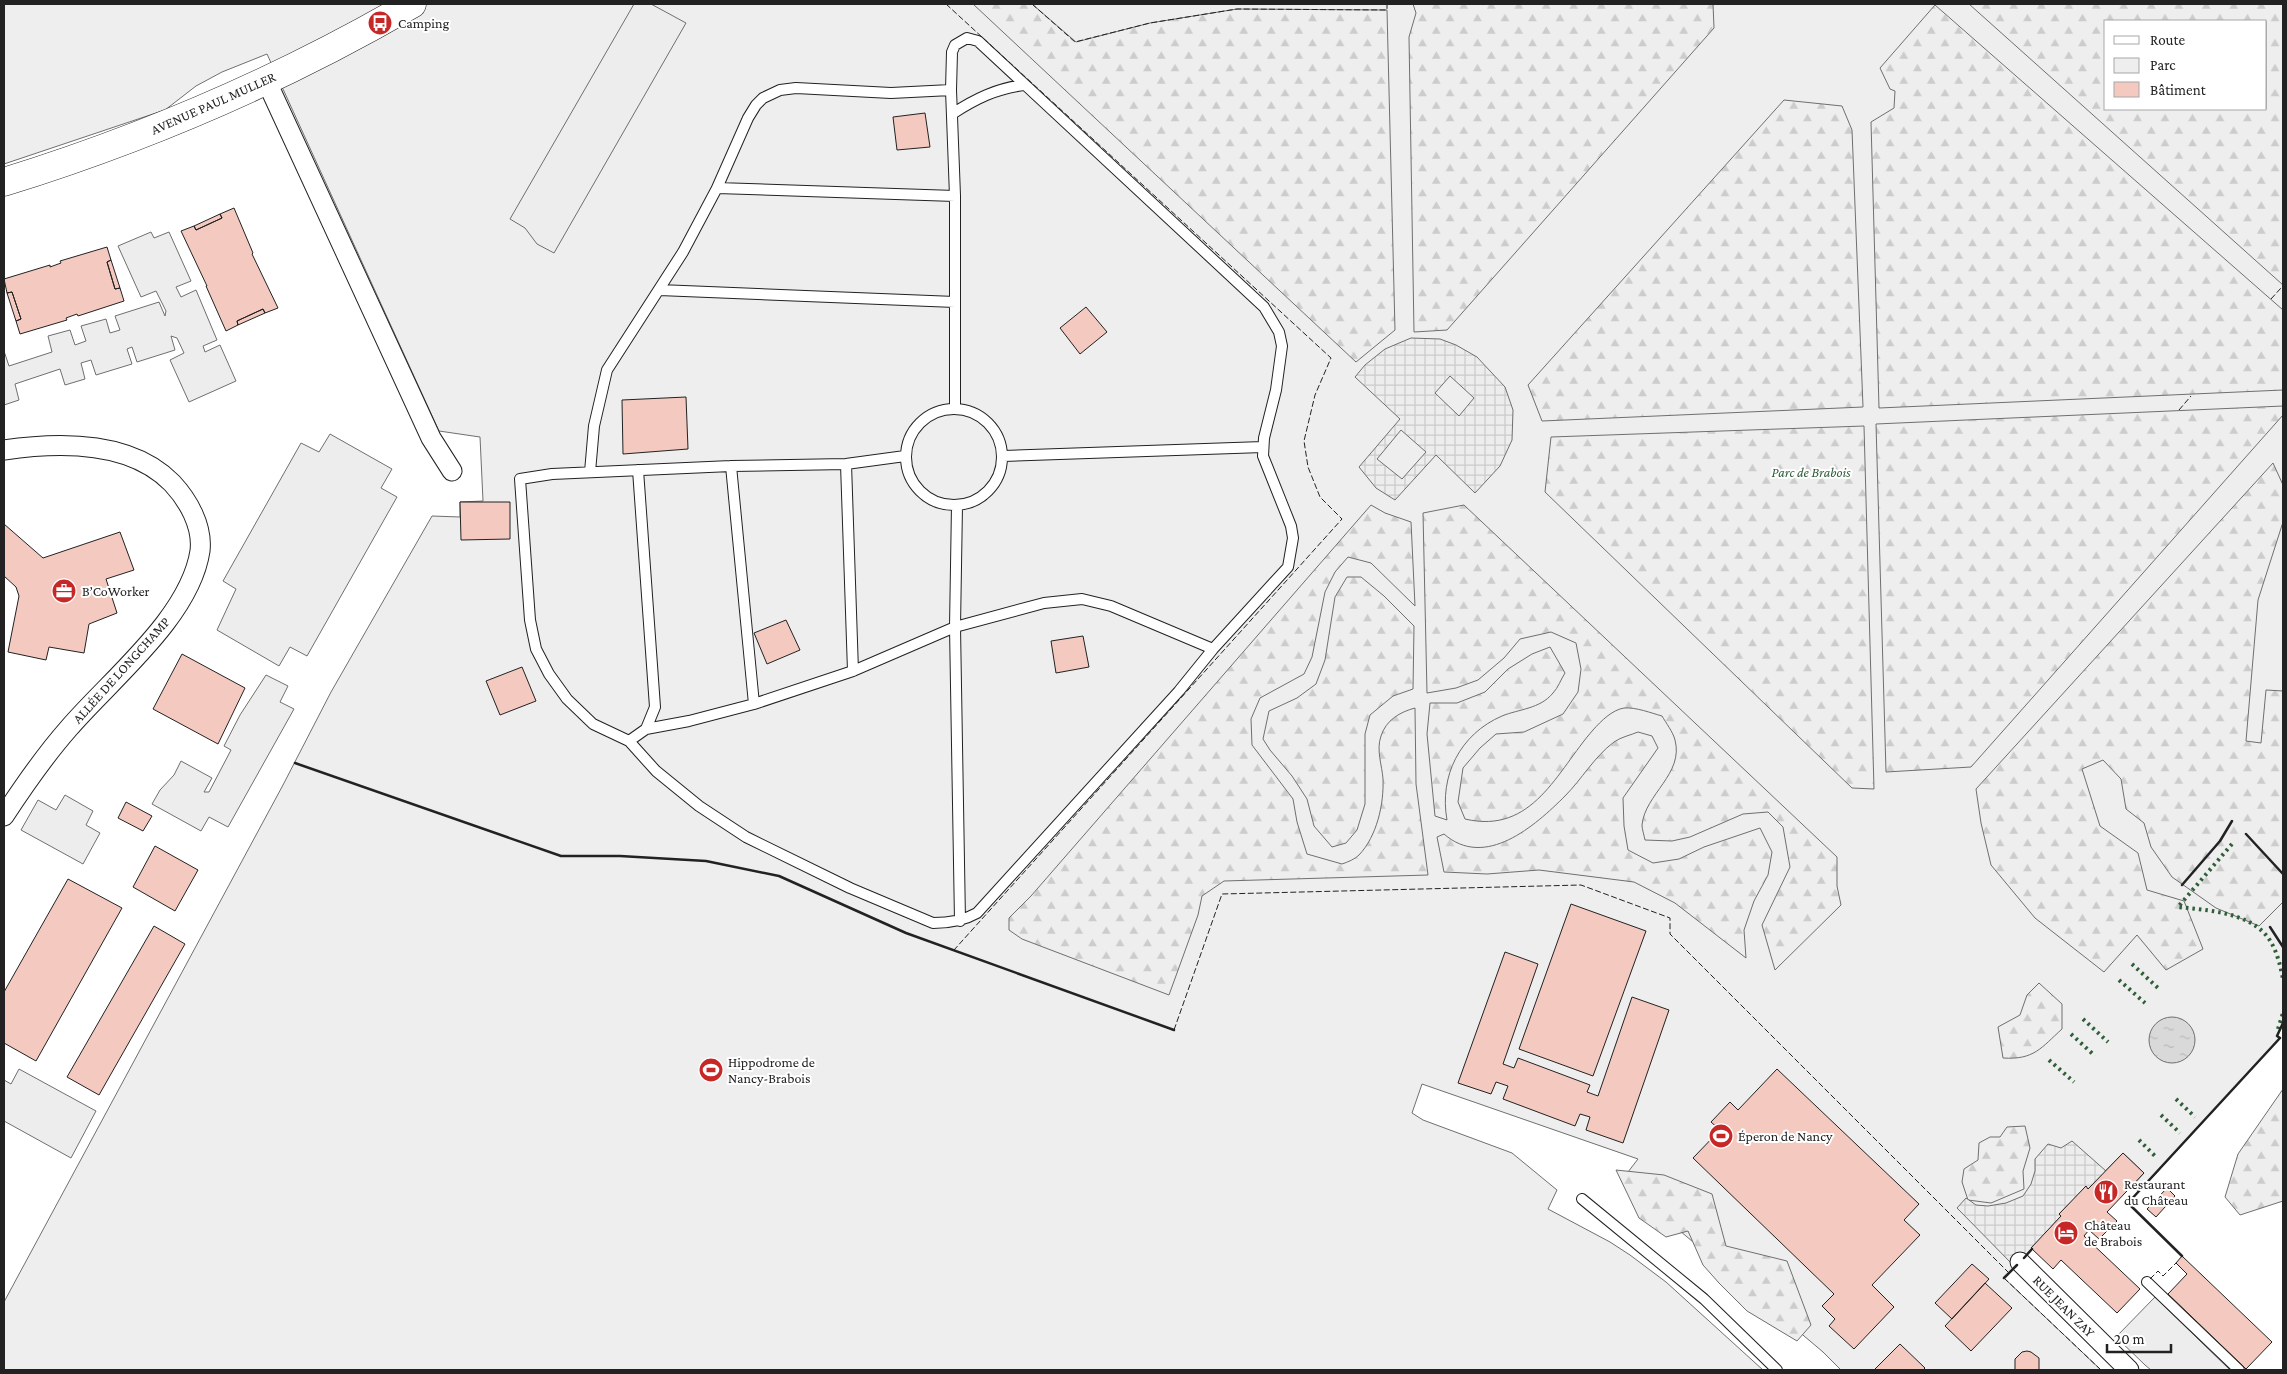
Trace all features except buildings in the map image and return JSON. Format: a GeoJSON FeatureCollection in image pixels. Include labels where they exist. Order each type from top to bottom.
{"type":"FeatureCollection","features":[{"type":"Feature","properties":{"kind":"main road","name":"AVENUE PAUL MULLER"},"geometry":{"type":"LineString","coordinates":[[4,182],[137,136],[266,80],[311,59],[412,4]]}},
{"type":"Feature","properties":{"kind":"street"},"geometry":{"type":"LineString","coordinates":[[266,80],[431,438],[452,471]]}},
{"type":"Feature","properties":{"kind":"street","name":"ALLÉE DE LONGCHAMP"},"geometry":{"type":"LineString","coordinates":[[4,450],[30,447],[84,447],[125,454],[142,462],[157,470],[181,493],[195,518],[200,549],[186,590],[167,619],[146,646],[68,728],[4,816]]}},
{"type":"Feature","properties":{"kind":"street","name":"RUE JEAN ZAY"},"geometry":{"type":"LineString","coordinates":[[2020,1262],[2129,1370]]}},
{"type":"Feature","properties":{"kind":"lane"},"geometry":{"type":"LineString","coordinates":[[905,456],[846,464],[731,466],[590,472],[552,474],[520,479],[530,620],[536,650],[549,674],[567,699],[593,724],[629,742],[656,771],[699,806],[746,836],[850,888],[933,923],[960,921],[977,913],[1179,691],[1213,649],[1288,567],[1292,538],[1290,526],[1264,456],[1263,447],[1281,364],[1282,346],[1275,322],[1264,307],[978,41],[968,38],[955,45],[952,52],[951,90],[955,196],[955,408]]}},
{"type":"Feature","properties":{"kind":"lane"},"geometry":{"type":"LineString","coordinates":[[952,114],[970,103],[1005,87],[1025,85]]}},
{"type":"Feature","properties":{"kind":"lane"},"geometry":{"type":"LineString","coordinates":[[590,472],[594,426],[608,370],[683,252],[717,188],[756,104],[771,94],[796,88],[891,93],[951,90]]}},
{"type":"Feature","properties":{"kind":"lane"},"geometry":{"type":"LineString","coordinates":[[717,188],[955,196]]}},
{"type":"Feature","properties":{"kind":"lane"},"geometry":{"type":"LineString","coordinates":[[659,290],[955,302]]}},
{"type":"Feature","properties":{"kind":"lane"},"geometry":{"type":"LineString","coordinates":[[955,408],[970,411],[988,423],[1000,441],[1003,456],[1001,470],[994,484],[984,495],[972,502],[957,505],[938,502],[921,492],[909,476],[905,456],[910,438],[920,422],[930,414],[955,408]]}},
{"type":"Feature","properties":{"kind":"lane"},"geometry":{"type":"LineString","coordinates":[[1003,456],[1263,447]]}},
{"type":"Feature","properties":{"kind":"lane"},"geometry":{"type":"LineString","coordinates":[[846,464],[853,671]]}},
{"type":"Feature","properties":{"kind":"lane"},"geometry":{"type":"LineString","coordinates":[[731,466],[754,704]]}},
{"type":"Feature","properties":{"kind":"lane"},"geometry":{"type":"LineString","coordinates":[[638,470],[655,707],[646,729]]}},
{"type":"Feature","properties":{"kind":"lane"},"geometry":{"type":"LineString","coordinates":[[957,505],[955,627],[960,921]]}},
{"type":"Feature","properties":{"kind":"lane"},"geometry":{"type":"LineString","coordinates":[[629,742],[646,729],[690,721],[754,704],[853,671],[955,627],[1044,602],[1082,599],[1111,606],[1213,649]]}},
{"type":"Feature","properties":{"kind":"lane"},"geometry":{"type":"LineString","coordinates":[[1582,1199],[1704,1299],[1777,1370]]}},
{"type":"Feature","properties":{"kind":"lane"},"geometry":{"type":"LineString","coordinates":[[2147,1282],[2239,1370]]}},
{"type":"Feature","properties":{"kind":"green space","name":"Parc de Brabois"},"geometry":{"type":"Polygon","coordinates":[[[4,4],[2283,4],[2283,1023],[2277,1035],[2280,1038],[2139,1192],[2132,1186],[2144,1173],[2123,1153],[2088,1189],[2086,1187],[2059,1214],[2061,1216],[2004,1278],[2101,1370],[1841,1370],[1823,1352],[1621,1181],[1638,1159],[1422,1084],[1412,1113],[1423,1120],[1512,1153],[1557,1190],[1548,1209],[1610,1242],[1630,1255],[1666,1282],[1763,1370],[4,1370],[4,1302],[283,785],[331,692],[432,516],[460,517],[460,502],[483,501],[480,437],[439,431],[267,54],[222,72],[196,86],[165,110],[4,164],[4,4]]]}},
{"type":"Feature","properties":{"kind":"green space"},"geometry":{"type":"Polygon","coordinates":[[[973,4],[1032,4],[1076,42],[1150,23],[1237,9],[1387,10],[1395,330],[1356,362],[973,4]]]}},
{"type":"Feature","properties":{"kind":"green space"},"geometry":{"type":"Polygon","coordinates":[[[1413,4],[1713,4],[1714,28],[1447,330],[1414,332],[1409,37],[1416,13],[1413,4]]]}},
{"type":"Feature","properties":{"kind":"green space"},"geometry":{"type":"Polygon","coordinates":[[[1969,4],[2283,4],[2283,285],[1969,4]]]}},
{"type":"Feature","properties":{"kind":"green space"},"geometry":{"type":"Polygon","coordinates":[[[1935,5],[2283,310],[2283,390],[1879,408],[1871,122],[1894,108],[1895,91],[1890,89],[1880,68],[1935,5]]]}},
{"type":"Feature","properties":{"kind":"green space"},"geometry":{"type":"Polygon","coordinates":[[[1784,100],[1842,106],[1852,130],[1863,407],[1542,421],[1528,385],[1784,100]]]}},
{"type":"Feature","properties":{"kind":"green space"},"geometry":{"type":"Polygon","coordinates":[[[2283,406],[2283,415],[1971,767],[1886,772],[1876,424],[2283,406]]]}},
{"type":"Feature","properties":{"kind":"green space","name":"Parc de Brabois"},"geometry":{"type":"Polygon","coordinates":[[[1864,426],[1874,789],[1852,788],[1545,492],[1551,437],[1864,426]]]}},
{"type":"Feature","properties":{"kind":"green space"},"geometry":{"type":"Polygon","coordinates":[[[2273,463],[2283,485],[2283,522],[2258,600],[2246,741],[2261,743],[2266,690],[2283,691],[2283,902],[2259,926],[2216,908],[2172,877],[2151,847],[2144,823],[2126,809],[2121,779],[2103,760],[2082,769],[2100,826],[2138,853],[2147,890],[2184,901],[2203,949],[2166,970],[2137,935],[2104,972],[2035,918],[1991,865],[1981,823],[1976,789],[2273,463]]]}},
{"type":"Feature","properties":{"kind":"green space"},"geometry":{"type":"Polygon","coordinates":[[[1371,505],[1385,513],[1411,522],[1415,606],[1371,563],[1348,557],[1335,572],[1325,592],[1312,657],[1304,674],[1260,698],[1251,719],[1252,745],[1293,799],[1297,822],[1307,854],[1342,864],[1359,855],[1375,829],[1381,809],[1383,789],[1379,747],[1383,730],[1394,718],[1415,708],[1416,784],[1428,875],[1224,881],[1202,896],[1198,915],[1169,995],[1022,939],[1009,930],[1009,918],[1031,896],[1371,505]]]}},
{"type":"Feature","properties":{"kind":"green space"},"geometry":{"type":"Polygon","coordinates":[[[1464,505],[1837,857],[1837,886],[1841,905],[1775,970],[1762,925],[1790,867],[1783,827],[1768,812],[1743,814],[1690,837],[1672,841],[1645,840],[1642,825],[1645,814],[1669,774],[1676,752],[1674,737],[1662,716],[1633,708],[1615,711],[1596,727],[1555,780],[1526,809],[1509,818],[1489,821],[1465,819],[1458,802],[1463,768],[1480,748],[1496,734],[1524,732],[1563,714],[1578,692],[1581,669],[1576,643],[1551,632],[1520,639],[1504,658],[1478,680],[1456,688],[1427,693],[1423,513],[1464,505]]]}},
{"type":"Feature","properties":{"kind":"green space"},"geometry":{"type":"Polygon","coordinates":[[[1347,577],[1361,577],[1384,596],[1414,626],[1413,689],[1393,696],[1370,715],[1365,734],[1365,804],[1357,830],[1346,843],[1332,847],[1314,826],[1307,799],[1292,776],[1263,739],[1269,711],[1297,698],[1316,684],[1325,660],[1335,597],[1347,577]]]}},
{"type":"Feature","properties":{"kind":"green space"},"geometry":{"type":"Polygon","coordinates":[[[1550,647],[1565,673],[1556,689],[1542,702],[1502,716],[1487,724],[1464,745],[1456,758],[1446,788],[1447,820],[1435,816],[1427,734],[1430,703],[1457,703],[1485,692],[1508,669],[1532,654],[1550,647]]]}},
{"type":"Feature","properties":{"kind":"green space"},"geometry":{"type":"Polygon","coordinates":[[[1638,732],[1652,736],[1658,748],[1623,798],[1624,826],[1628,850],[1653,863],[1679,859],[1704,847],[1760,828],[1772,852],[1768,875],[1754,901],[1744,930],[1746,958],[1675,903],[1634,882],[1539,870],[1487,874],[1444,872],[1437,837],[1444,834],[1460,844],[1476,847],[1492,846],[1509,840],[1524,831],[1553,808],[1607,748],[1617,740],[1638,732]]]}},
{"type":"Feature","properties":{"kind":"green space"},"geometry":{"type":"Polygon","coordinates":[[[2039,983],[2062,1004],[2062,1029],[2030,1055],[2003,1058],[1998,1027],[2020,1015],[2027,995],[2039,983]]]}},
{"type":"Feature","properties":{"kind":"green space"},"geometry":{"type":"Polygon","coordinates":[[[2283,1089],[2283,1201],[2240,1215],[2225,1197],[2238,1154],[2283,1089]]]}},
{"type":"Feature","properties":{"kind":"green space"},"geometry":{"type":"Polygon","coordinates":[[[2025,1126],[2030,1148],[2023,1171],[2024,1189],[1991,1203],[1968,1200],[1962,1182],[1964,1169],[1978,1160],[1979,1143],[1990,1137],[2000,1137],[2007,1127],[2025,1126]]]}},
{"type":"Feature","properties":{"kind":"green space"},"geometry":{"type":"Polygon","coordinates":[[[1616,1170],[1664,1175],[1712,1194],[1726,1246],[1787,1261],[1811,1325],[1797,1341],[1747,1311],[1703,1265],[1688,1231],[1666,1237],[1639,1218],[1616,1170]]]}},
{"type":"Feature","properties":{"kind":"shaded area"},"geometry":{"type":"Polygon","coordinates":[[[634,4],[651,4],[686,23],[554,253],[537,244],[525,228],[510,219],[634,4]]]}},
{"type":"Feature","properties":{"kind":"shaded area"},"geometry":{"type":"Polygon","coordinates":[[[151,232],[154,238],[169,232],[191,281],[176,287],[181,297],[196,290],[217,340],[203,346],[205,352],[220,345],[236,381],[189,402],[170,360],[184,353],[177,338],[171,336],[175,350],[137,362],[132,347],[127,349],[132,364],[96,375],[91,360],[81,363],[85,379],[65,385],[60,369],[15,384],[19,400],[4,405],[4,351],[9,366],[52,352],[48,336],[70,330],[75,345],[86,341],[81,326],[106,319],[110,333],[120,330],[115,316],[159,302],[165,316],[166,311],[156,291],[141,297],[118,246],[151,232]]]}},
{"type":"Feature","properties":{"kind":"shaded area"},"geometry":{"type":"Polygon","coordinates":[[[1411,338],[1440,339],[1456,345],[1477,357],[1505,387],[1513,410],[1512,440],[1500,466],[1475,493],[1436,455],[1395,500],[1376,488],[1359,467],[1400,419],[1355,377],[1365,365],[1385,349],[1411,338]],[[1450,376],[1435,393],[1459,416],[1474,398],[1450,376]],[[1401,430],[1377,459],[1402,479],[1426,452],[1401,430]]]}},
{"type":"Feature","properties":{"kind":"shaded area"},"geometry":{"type":"Polygon","coordinates":[[[330,434],[392,469],[381,488],[397,497],[307,656],[290,647],[279,666],[217,630],[236,589],[223,581],[301,443],[319,452],[330,434]]]}},
{"type":"Feature","properties":{"kind":"shaded area"},"geometry":{"type":"Polygon","coordinates":[[[266,675],[288,686],[280,702],[294,709],[228,827],[209,817],[201,831],[152,804],[160,790],[174,775],[181,761],[212,778],[204,792],[209,792],[231,750],[224,746],[240,715],[266,675]]]}},
{"type":"Feature","properties":{"kind":"shaded area"},"geometry":{"type":"Polygon","coordinates":[[[65,795],[93,811],[86,825],[100,833],[83,864],[21,830],[38,800],[56,810],[65,795]]]}},
{"type":"Feature","properties":{"kind":"shaded area"},"geometry":{"type":"Polygon","coordinates":[[[19,1069],[96,1111],[71,1158],[4,1121],[4,1080],[11,1084],[19,1069]]]}},
{"type":"Feature","properties":{"kind":"shaded area"},"geometry":{"type":"Polygon","coordinates":[[[2072,1141],[2106,1171],[2088,1189],[2086,1187],[2059,1214],[2061,1216],[2015,1267],[1957,1208],[1966,1198],[1976,1205],[1988,1206],[2006,1203],[2023,1196],[2031,1184],[2035,1171],[2035,1159],[2048,1144],[2061,1148],[2072,1141]]]}},
{"type":"Feature","properties":{"kind":"shaded area"},"geometry":{"type":"Polygon","coordinates":[[[2155,1297],[2230,1370],[2151,1370],[2116,1337],[2155,1297]]]}},
{"type":"Feature","properties":{"kind":"water"},"geometry":{"type":"Polygon","coordinates":[[[2168,1017],[2176,1017],[2185,1021],[2191,1027],[2195,1040],[2191,1053],[2185,1059],[2176,1063],[2168,1063],[2159,1059],[2153,1053],[2149,1044],[2149,1036],[2153,1027],[2159,1021],[2168,1017]]]}},
{"type":"Feature","properties":{"kind":"hedge"},"geometry":{"type":"LineString","coordinates":[[2232,844],[2178,907],[2225,914],[2248,921],[2258,927],[2266,935],[2275,950],[2283,979]]}},
{"type":"Feature","properties":{"kind":"hedge"},"geometry":{"type":"LineString","coordinates":[[2132,964],[2158,988]]}},
{"type":"Feature","properties":{"kind":"hedge"},"geometry":{"type":"LineString","coordinates":[[2119,980],[2145,1003]]}},
{"type":"Feature","properties":{"kind":"hedge"},"geometry":{"type":"LineString","coordinates":[[2278,1029],[2283,1013]]}},
{"type":"Feature","properties":{"kind":"hedge"},"geometry":{"type":"LineString","coordinates":[[2083,1019],[2108,1042]]}},
{"type":"Feature","properties":{"kind":"hedge"},"geometry":{"type":"LineString","coordinates":[[2071,1034],[2095,1056]]}},
{"type":"Feature","properties":{"kind":"hedge"},"geometry":{"type":"LineString","coordinates":[[2049,1060],[2074,1082]]}},
{"type":"Feature","properties":{"kind":"hedge"},"geometry":{"type":"LineString","coordinates":[[2176,1099],[2195,1117]]}},
{"type":"Feature","properties":{"kind":"hedge"},"geometry":{"type":"LineString","coordinates":[[2161,1115],[2180,1133]]}},
{"type":"Feature","properties":{"kind":"hedge"},"geometry":{"type":"LineString","coordinates":[[2139,1140],[2157,1158]]}},
{"type":"Feature","properties":{"kind":"fence"},"geometry":{"type":"LineString","coordinates":[[946,4],[1331,358],[1315,395],[1304,441],[1308,467],[1320,497],[1342,519],[954,950]]}},
{"type":"Feature","properties":{"kind":"fence"},"geometry":{"type":"LineString","coordinates":[[1032,4],[1075,42],[1150,23],[1237,9],[1387,10],[1387,4]]}},
{"type":"Feature","properties":{"kind":"fence"},"geometry":{"type":"LineString","coordinates":[[2271,299],[2281,288]]}},
{"type":"Feature","properties":{"kind":"fence"},"geometry":{"type":"LineString","coordinates":[[2179,410],[2191,396]]}},
{"type":"Feature","properties":{"kind":"fence"},"geometry":{"type":"LineString","coordinates":[[1174,1030],[1222,894],[1581,885],[1670,918],[1670,934],[2009,1273]]}},
{"type":"Feature","properties":{"kind":"fence"},"geometry":{"type":"LineString","coordinates":[[2150,1279],[2158,1271],[2163,1276],[2176,1263]]}},
{"type":"Feature","properties":{"kind":"fence"},"geometry":{"type":"LineString","coordinates":[[2004,1278],[2101,1370]]}},
{"type":"Feature","properties":{"kind":"wall"},"geometry":{"type":"LineString","coordinates":[[295,763],[561,856],[620,856],[706,861],[779,876],[906,933],[1174,1030]]}},
{"type":"Feature","properties":{"kind":"wall"},"geometry":{"type":"LineString","coordinates":[[2182,885],[2220,841],[2232,821]]}},
{"type":"Feature","properties":{"kind":"wall"},"geometry":{"type":"LineString","coordinates":[[2246,834],[2283,874]]}},
{"type":"Feature","properties":{"kind":"wall"},"geometry":{"type":"LineString","coordinates":[[2270,927],[2283,947]]}},
{"type":"Feature","properties":{"kind":"wall"},"geometry":{"type":"LineString","coordinates":[[2182,1256],[2128,1203],[2280,1038],[2277,1036],[2283,1023]]}},
{"type":"Feature","properties":{"kind":"wall"},"geometry":{"type":"LineString","coordinates":[[2024,1258],[2032,1249]]}},
{"type":"Feature","properties":{"kind":"wall"},"geometry":{"type":"LineString","coordinates":[[2004,1278],[2017,1265]]}},
{"type":"Feature","properties":{"kind":"place","name":"Camping"},"geometry":{"type":"Point","coordinates":[380,23]}},
{"type":"Feature","properties":{"kind":"place","name":"B’CoWorker"},"geometry":{"type":"Point","coordinates":[64,591]}},
{"type":"Feature","properties":{"kind":"place","name":"Hippodrome de Nancy-Brabois"},"geometry":{"type":"Point","coordinates":[711,1070]}},
{"type":"Feature","properties":{"kind":"place","name":"Éperon de Nancy"},"geometry":{"type":"Point","coordinates":[1721,1136]}},
{"type":"Feature","properties":{"kind":"place","name":"Restaurant du Château"},"geometry":{"type":"Point","coordinates":[2106,1192]}},
{"type":"Feature","properties":{"kind":"place","name":"Château de Brabois"},"geometry":{"type":"Point","coordinates":[2066,1233]}}]}
